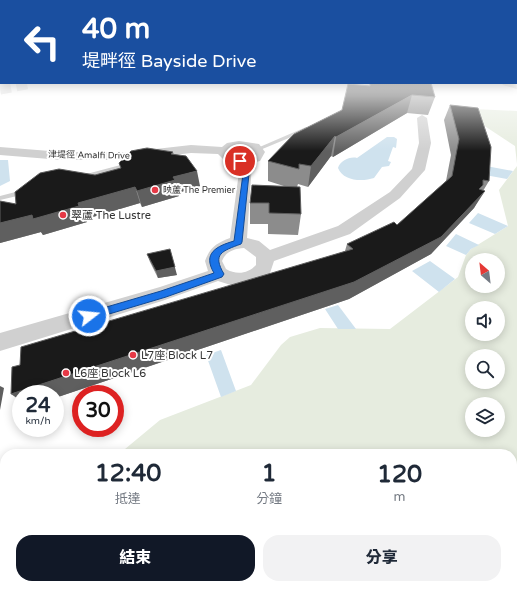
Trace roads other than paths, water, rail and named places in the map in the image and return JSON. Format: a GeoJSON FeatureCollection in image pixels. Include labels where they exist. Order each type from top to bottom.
{"type":"FeatureCollection","features":[{"type":"Feature","properties":{"kind":"street"},"geometry":{"type":"LineString","coordinates":[[266,258],[344,230],[395,195],[418,170],[425,143],[422,118]]}},
{"type":"Feature","properties":{"kind":"street","name":"津堤徑 Amalfi Drive"},"geometry":{"type":"LineString","coordinates":[[0,151],[62,156],[122,156],[191,149],[225,151],[231,146],[241,144],[251,145],[258,149]]}},
{"type":"Feature","properties":{"kind":"street"},"geometry":{"type":"LineString","coordinates":[[225,151],[224,154],[229,159],[246,161],[256,158],[258,155],[258,149]]}},
{"type":"Feature","properties":{"kind":"street"},"geometry":{"type":"LineString","coordinates":[[238,242],[246,174],[246,161]]}},
{"type":"Feature","properties":{"kind":"street"},"geometry":{"type":"LineString","coordinates":[[238,242],[253,244],[264,252],[266,264],[263,270],[250,278],[232,280],[219,274],[214,265],[214,259],[216,253],[226,246],[238,242]]}},
{"type":"Feature","properties":{"kind":"street"},"geometry":{"type":"LineString","coordinates":[[0,342],[162,294],[219,274]]}},
{"type":"Feature","properties":{"kind":"lane"},"geometry":{"type":"LineString","coordinates":[[258,149],[312,127]]}},
{"type":"Feature","properties":{"kind":"lane"},"geometry":{"type":"LineString","coordinates":[[68,180],[144,160],[160,161]]}},
{"type":"Feature","properties":{"kind":"lane"},"geometry":{"type":"LineString","coordinates":[[0,198],[38,188]]}},
{"type":"Feature","properties":{"kind":"water"},"geometry":{"type":"Polygon","coordinates":[[[387,137],[394,137],[397,139],[396,148],[393,147],[388,161],[391,162],[389,166],[382,167],[374,178],[364,180],[353,179],[344,176],[340,172],[338,168],[343,161],[348,158],[357,158],[387,137]]]}},
{"type":"Feature","properties":{"kind":"water"},"geometry":{"type":"Polygon","coordinates":[[[0,160],[8,160],[10,181],[0,186],[0,160]]]}},
{"type":"Feature","properties":{"kind":"water"},"geometry":{"type":"Polygon","coordinates":[[[486,166],[513,171],[507,179],[485,175],[486,166]]]}},
{"type":"Feature","properties":{"kind":"water"},"geometry":{"type":"Polygon","coordinates":[[[478,213],[508,226],[495,234],[469,223],[478,213]]]}},
{"type":"Feature","properties":{"kind":"water"},"geometry":{"type":"Polygon","coordinates":[[[456,234],[479,245],[471,249],[468,253],[465,253],[465,255],[446,246],[456,234]]]}},
{"type":"Feature","properties":{"kind":"water"},"geometry":{"type":"Polygon","coordinates":[[[430,261],[455,279],[439,292],[412,271],[430,261]]]}},
{"type":"Feature","properties":{"kind":"water"},"geometry":{"type":"Polygon","coordinates":[[[338,305],[356,329],[338,329],[325,309],[338,305]]]}},
{"type":"Feature","properties":{"kind":"water"},"geometry":{"type":"Polygon","coordinates":[[[221,350],[236,391],[221,397],[206,355],[221,350]]]}},
{"type":"Feature","properties":{"kind":"place","name":"映蘆 The Premier"},"geometry":{"type":"Point","coordinates":[155,190]}},
{"type":"Feature","properties":{"kind":"place","name":"翠蘆 The Lustre"},"geometry":{"type":"Point","coordinates":[63,215]}},
{"type":"Feature","properties":{"kind":"place","name":"L7座 Block L7"},"geometry":{"type":"Point","coordinates":[133,355]}},
{"type":"Feature","properties":{"kind":"place","name":"L6座 Block L6"},"geometry":{"type":"Point","coordinates":[66,373]}}]}
